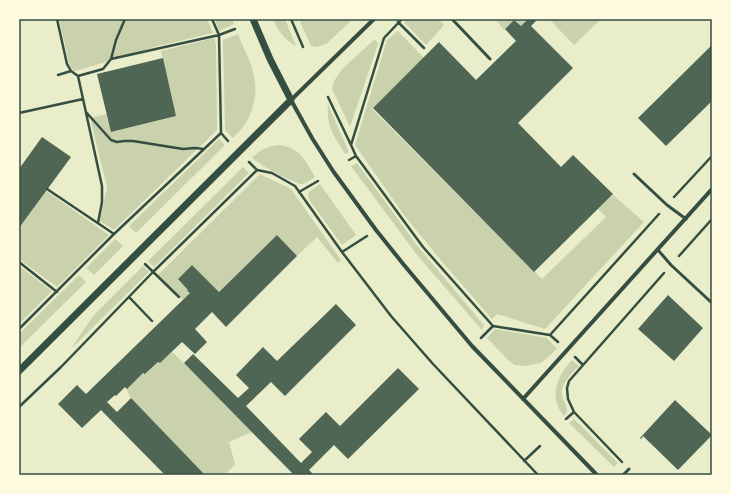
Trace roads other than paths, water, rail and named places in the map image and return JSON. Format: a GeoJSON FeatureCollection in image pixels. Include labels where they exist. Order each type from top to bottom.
{"type":"FeatureCollection","features":[{"type":"Feature","properties":{"kind":"street"},"geometry":{"type":"LineString","coordinates":[[253,19],[270,59],[312,138],[333,171],[376,230],[472,346],[597,475]]}},
{"type":"Feature","properties":{"kind":"street"},"geometry":{"type":"LineString","coordinates":[[19,371],[374,19]]}},
{"type":"Feature","properties":{"kind":"street"},"geometry":{"type":"LineString","coordinates":[[523,400],[712,189]]}},
{"type":"Feature","properties":{"kind":"lane"},"geometry":{"type":"LineString","coordinates":[[452,19],[490,59]]}},
{"type":"Feature","properties":{"kind":"lane"},"geometry":{"type":"LineString","coordinates":[[634,174],[667,205],[686,219]]}},
{"type":"Feature","properties":{"kind":"lane"},"geometry":{"type":"LineString","coordinates":[[658,250],[671,265],[712,303]]}},
{"type":"Feature","properties":{"kind":"lane"},"geometry":{"type":"LineString","coordinates":[[623,475],[629,469]]}}]}
